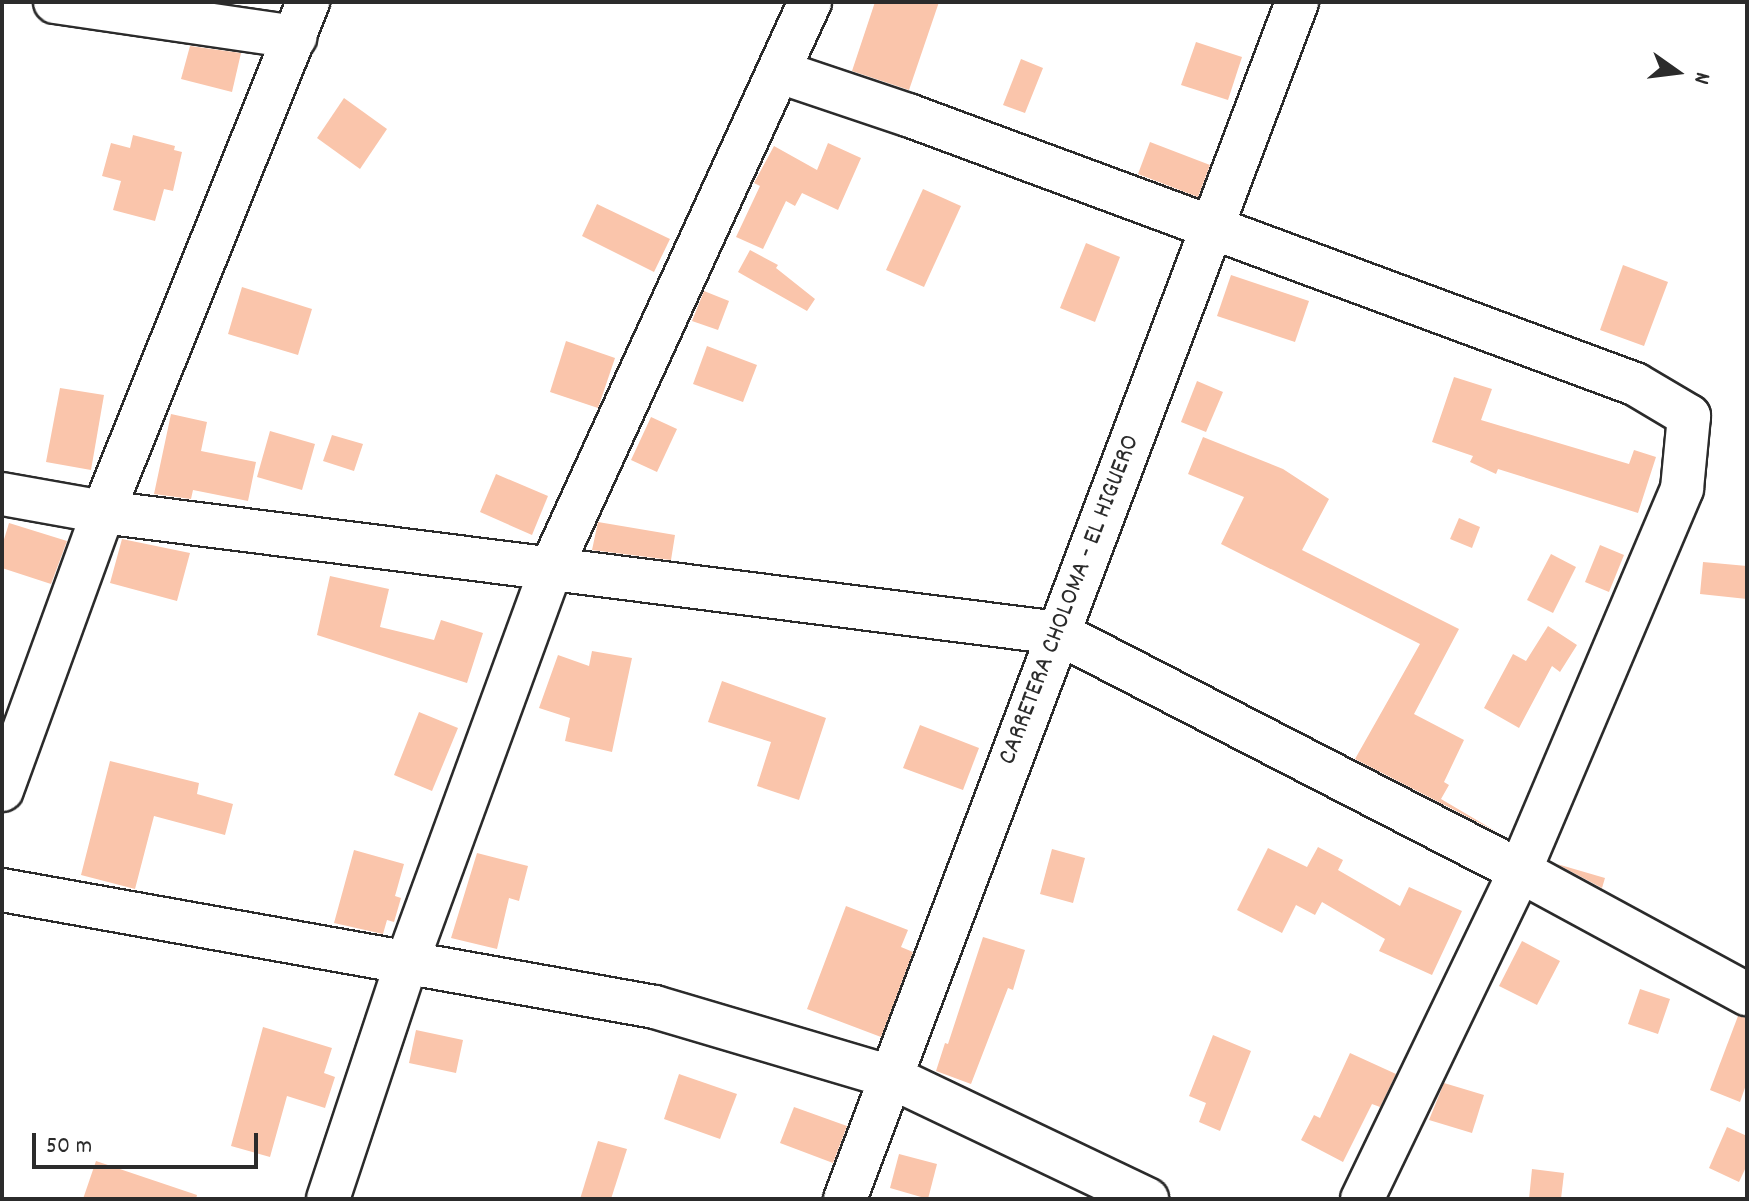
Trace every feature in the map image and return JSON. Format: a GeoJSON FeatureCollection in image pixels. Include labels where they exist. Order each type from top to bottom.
{"type":"FeatureCollection","features":[{"type":"Feature","properties":{"kind":"street"},"geometry":{"type":"LineString","coordinates":[[2,790],[103,512],[302,19],[55,2]]}},
{"type":"Feature","properties":{"kind":"street"},"geometry":{"type":"LineString","coordinates":[[328,1199],[406,965],[552,566],[810,2]]}},
{"type":"Feature","properties":{"kind":"street","name":"CARRETERA CHOLOMA - EL HIGUERO"},"geometry":{"type":"LineString","coordinates":[[845,1199],[1297,2]]}},
{"type":"Feature","properties":{"kind":"street"},"geometry":{"type":"LineString","coordinates":[[780,72],[908,115],[1635,384],[1689,416],[1682,489],[1520,871],[1362,1199]]}},
{"type":"Feature","properties":{"kind":"street"},"geometry":{"type":"LineString","coordinates":[[2,494],[103,512],[552,566],[1058,633],[1520,871],[1747,994]]}},
{"type":"Feature","properties":{"kind":"street"},"geometry":{"type":"LineString","coordinates":[[2,890],[406,965],[655,1007],[891,1077],[1147,1199]]}},
{"type":"Feature","properties":{"kind":"building"},"geometry":{"type":"Polygon","coordinates":[[[875,2],[939,2],[909,90],[852,71],[875,2]]]}},
{"type":"Feature","properties":{"kind":"building"},"geometry":{"type":"Polygon","coordinates":[[[1196,42],[1242,57],[1228,100],[1181,85],[1196,42]]]}},
{"type":"Feature","properties":{"kind":"building"},"geometry":{"type":"Polygon","coordinates":[[[190,46],[241,53],[232,92],[181,79],[190,46]]]}},
{"type":"Feature","properties":{"kind":"building"},"geometry":{"type":"Polygon","coordinates":[[[1021,59],[1043,68],[1025,113],[1003,105],[1021,59]]]}},
{"type":"Feature","properties":{"kind":"building"},"geometry":{"type":"Polygon","coordinates":[[[344,98],[387,129],[360,169],[317,138],[344,98]]]}},
{"type":"Feature","properties":{"kind":"building"},"geometry":{"type":"Polygon","coordinates":[[[133,135],[175,146],[174,150],[182,152],[173,191],[164,189],[155,221],[113,210],[121,181],[102,176],[111,143],[130,148],[133,135]]]}},
{"type":"Feature","properties":{"kind":"building"},"geometry":{"type":"Polygon","coordinates":[[[1150,142],[1210,165],[1198,197],[1138,174],[1150,142]]]}},
{"type":"Feature","properties":{"kind":"building"},"geometry":{"type":"Polygon","coordinates":[[[828,143],[861,158],[838,210],[802,193],[795,206],[786,201],[763,249],[736,237],[760,186],[754,183],[774,146],[817,170],[828,143]]]}},
{"type":"Feature","properties":{"kind":"building"},"geometry":{"type":"Polygon","coordinates":[[[923,189],[961,206],[924,287],[886,270],[923,189]]]}},
{"type":"Feature","properties":{"kind":"building"},"geometry":{"type":"Polygon","coordinates":[[[597,204],[670,239],[654,272],[582,236],[597,204]]]}},
{"type":"Feature","properties":{"kind":"building"},"geometry":{"type":"Polygon","coordinates":[[[1086,243],[1120,257],[1095,322],[1060,308],[1086,243]]]}},
{"type":"Feature","properties":{"kind":"building"},"geometry":{"type":"Polygon","coordinates":[[[750,250],[778,265],[776,268],[815,299],[807,311],[738,272],[750,250]]]}},
{"type":"Feature","properties":{"kind":"building"},"geometry":{"type":"Polygon","coordinates":[[[1623,265],[1668,282],[1644,346],[1600,330],[1623,265]]]}},
{"type":"Feature","properties":{"kind":"building"},"geometry":{"type":"Polygon","coordinates":[[[1231,275],[1309,301],[1295,342],[1217,316],[1231,275]]]}},
{"type":"Feature","properties":{"kind":"building"},"geometry":{"type":"Polygon","coordinates":[[[242,287],[312,309],[298,355],[228,334],[242,287]]]}},
{"type":"Feature","properties":{"kind":"building"},"geometry":{"type":"Polygon","coordinates":[[[704,291],[729,301],[718,330],[692,321],[704,291]]]}},
{"type":"Feature","properties":{"kind":"building"},"geometry":{"type":"Polygon","coordinates":[[[566,341],[615,358],[598,408],[550,392],[566,341]]]}},
{"type":"Feature","properties":{"kind":"building"},"geometry":{"type":"Polygon","coordinates":[[[707,346],[757,365],[743,402],[693,384],[707,346]]]}},
{"type":"Feature","properties":{"kind":"building"},"geometry":{"type":"Polygon","coordinates":[[[1454,377],[1492,389],[1481,420],[1629,464],[1634,450],[1656,457],[1638,513],[1498,469],[1496,474],[1470,462],[1473,456],[1432,442],[1454,377]]]}},
{"type":"Feature","properties":{"kind":"building"},"geometry":{"type":"Polygon","coordinates":[[[1197,381],[1223,392],[1206,432],[1181,422],[1197,381]]]}},
{"type":"Feature","properties":{"kind":"building"},"geometry":{"type":"Polygon","coordinates":[[[60,388],[104,395],[91,470],[46,462],[60,388]]]}},
{"type":"Feature","properties":{"kind":"building"},"geometry":{"type":"Polygon","coordinates":[[[171,414],[207,422],[201,451],[256,462],[248,501],[193,490],[191,499],[154,494],[171,414]]]}},
{"type":"Feature","properties":{"kind":"building"},"geometry":{"type":"Polygon","coordinates":[[[651,417],[677,429],[657,472],[631,460],[651,417]]]}},
{"type":"Feature","properties":{"kind":"building"},"geometry":{"type":"Polygon","coordinates":[[[270,431],[315,444],[302,490],[257,477],[270,431]]]}},
{"type":"Feature","properties":{"kind":"building"},"geometry":{"type":"Polygon","coordinates":[[[332,435],[363,444],[354,471],[323,461],[332,435]]]}},
{"type":"Feature","properties":{"kind":"building"},"geometry":{"type":"Polygon","coordinates":[[[1203,437],[1283,469],[1329,499],[1302,550],[1459,629],[1414,714],[1464,740],[1444,782],[1449,785],[1441,799],[1497,832],[1355,759],[1420,644],[1221,544],[1244,497],[1188,474],[1203,437]]]}},
{"type":"Feature","properties":{"kind":"building"},"geometry":{"type":"Polygon","coordinates":[[[496,474],[548,496],[532,535],[480,512],[496,474]]]}},
{"type":"Feature","properties":{"kind":"building"},"geometry":{"type":"Polygon","coordinates":[[[1459,518],[1480,527],[1472,548],[1450,539],[1459,518]]]}},
{"type":"Feature","properties":{"kind":"building"},"geometry":{"type":"Polygon","coordinates":[[[598,522],[675,535],[671,560],[592,550],[598,522]]]}},
{"type":"Feature","properties":{"kind":"building"},"geometry":{"type":"Polygon","coordinates":[[[9,523],[67,541],[51,584],[2,568],[2,546],[9,523]]]}},
{"type":"Feature","properties":{"kind":"building"},"geometry":{"type":"Polygon","coordinates":[[[122,539],[190,553],[177,601],[110,583],[122,539]]]}},
{"type":"Feature","properties":{"kind":"building"},"geometry":{"type":"Polygon","coordinates":[[[1600,545],[1624,555],[1609,592],[1585,582],[1600,545]]]}},
{"type":"Feature","properties":{"kind":"building"},"geometry":{"type":"Polygon","coordinates":[[[1551,554],[1576,567],[1553,613],[1527,600],[1551,554]]]}},
{"type":"Feature","properties":{"kind":"building"},"geometry":{"type":"Polygon","coordinates":[[[1703,562],[1747,566],[1747,599],[1700,594],[1703,562]]]}},
{"type":"Feature","properties":{"kind":"building"},"geometry":{"type":"Polygon","coordinates":[[[330,576],[389,589],[380,627],[434,640],[441,620],[483,633],[467,683],[317,635],[330,576]]]}},
{"type":"Feature","properties":{"kind":"building"},"geometry":{"type":"Polygon","coordinates":[[[1548,626],[1577,645],[1560,672],[1552,666],[1519,728],[1484,708],[1513,654],[1526,661],[1548,626]]]}},
{"type":"Feature","properties":{"kind":"building"},"geometry":{"type":"Polygon","coordinates":[[[592,651],[632,658],[612,752],[565,741],[570,718],[539,708],[558,655],[589,666],[592,651]]]}},
{"type":"Feature","properties":{"kind":"building"},"geometry":{"type":"Polygon","coordinates":[[[722,681],[826,718],[799,800],[757,786],[771,742],[708,722],[722,681]]]}},
{"type":"Feature","properties":{"kind":"building"},"geometry":{"type":"Polygon","coordinates":[[[419,712],[458,728],[432,791],[394,775],[419,712]]]}},
{"type":"Feature","properties":{"kind":"building"},"geometry":{"type":"Polygon","coordinates":[[[920,725],[979,748],[963,790],[903,768],[920,725]]]}},
{"type":"Feature","properties":{"kind":"building"},"geometry":{"type":"Polygon","coordinates":[[[110,761],[199,783],[197,794],[233,804],[225,835],[154,816],[135,889],[81,875],[110,761]]]}},
{"type":"Feature","properties":{"kind":"building"},"geometry":{"type":"Polygon","coordinates":[[[1318,847],[1343,860],[1338,870],[1400,906],[1409,887],[1462,911],[1432,975],[1379,951],[1385,939],[1322,902],[1315,915],[1296,905],[1282,933],[1237,910],[1268,848],[1307,867],[1318,847]]]}},
{"type":"Feature","properties":{"kind":"building"},"geometry":{"type":"Polygon","coordinates":[[[1052,849],[1085,858],[1073,903],[1040,894],[1052,849]]]}},
{"type":"Feature","properties":{"kind":"building"},"geometry":{"type":"Polygon","coordinates":[[[354,850],[404,864],[395,896],[401,898],[394,922],[387,920],[383,934],[334,923],[354,850]]]}},
{"type":"Feature","properties":{"kind":"building"},"geometry":{"type":"Polygon","coordinates":[[[477,853],[528,866],[519,901],[509,898],[497,949],[451,938],[477,853]]]}},
{"type":"Feature","properties":{"kind":"building"},"geometry":{"type":"Polygon","coordinates":[[[1557,864],[1605,878],[1602,888],[1557,864]]]}},
{"type":"Feature","properties":{"kind":"building"},"geometry":{"type":"Polygon","coordinates":[[[846,906],[908,930],[901,947],[913,952],[881,1037],[807,1009],[846,906]]]}},
{"type":"Feature","properties":{"kind":"building"},"geometry":{"type":"Polygon","coordinates":[[[983,937],[1025,950],[1013,990],[1008,988],[971,1084],[936,1071],[983,937]]]}},
{"type":"Feature","properties":{"kind":"building"},"geometry":{"type":"Polygon","coordinates":[[[1522,941],[1560,961],[1537,1005],[1499,986],[1522,941]]]}},
{"type":"Feature","properties":{"kind":"building"},"geometry":{"type":"Polygon","coordinates":[[[1640,989],[1670,999],[1658,1034],[1628,1024],[1640,989]]]}},
{"type":"Feature","properties":{"kind":"building"},"geometry":{"type":"Polygon","coordinates":[[[1738,1016],[1747,1018],[1747,1082],[1740,1102],[1710,1090],[1738,1016]]]}},
{"type":"Feature","properties":{"kind":"building"},"geometry":{"type":"Polygon","coordinates":[[[263,1027],[332,1048],[324,1073],[335,1077],[325,1108],[287,1096],[270,1157],[231,1146],[263,1027]]]}},
{"type":"Feature","properties":{"kind":"building"},"geometry":{"type":"Polygon","coordinates":[[[416,1030],[463,1040],[456,1073],[409,1063],[416,1030]]]}},
{"type":"Feature","properties":{"kind":"building"},"geometry":{"type":"Polygon","coordinates":[[[1213,1035],[1251,1051],[1220,1131],[1199,1122],[1206,1103],[1189,1096],[1213,1035]]]}},
{"type":"Feature","properties":{"kind":"building"},"geometry":{"type":"Polygon","coordinates":[[[1350,1053],[1396,1074],[1380,1107],[1372,1104],[1343,1162],[1301,1140],[1314,1115],[1320,1118],[1350,1053]]]}},
{"type":"Feature","properties":{"kind":"building"},"geometry":{"type":"Polygon","coordinates":[[[679,1074],[737,1094],[720,1139],[664,1119],[679,1074]]]}},
{"type":"Feature","properties":{"kind":"building"},"geometry":{"type":"Polygon","coordinates":[[[1444,1083],[1484,1095],[1472,1133],[1429,1120],[1444,1083]]]}},
{"type":"Feature","properties":{"kind":"building"},"geometry":{"type":"Polygon","coordinates":[[[794,1107],[847,1126],[833,1163],[780,1143],[794,1107]]]}},
{"type":"Feature","properties":{"kind":"building"},"geometry":{"type":"Polygon","coordinates":[[[1727,1127],[1747,1136],[1747,1165],[1739,1182],[1709,1168],[1727,1127]]]}},
{"type":"Feature","properties":{"kind":"building"},"geometry":{"type":"Polygon","coordinates":[[[598,1141],[627,1149],[611,1199],[580,1199],[598,1141]]]}},
{"type":"Feature","properties":{"kind":"building"},"geometry":{"type":"Polygon","coordinates":[[[899,1154],[937,1164],[928,1199],[890,1188],[899,1154]]]}},
{"type":"Feature","properties":{"kind":"building"},"geometry":{"type":"Polygon","coordinates":[[[96,1161],[197,1195],[196,1199],[83,1199],[96,1161]]]}},
{"type":"Feature","properties":{"kind":"building"},"geometry":{"type":"Polygon","coordinates":[[[1532,1169],[1564,1173],[1561,1199],[1529,1199],[1532,1169]]]}}]}
